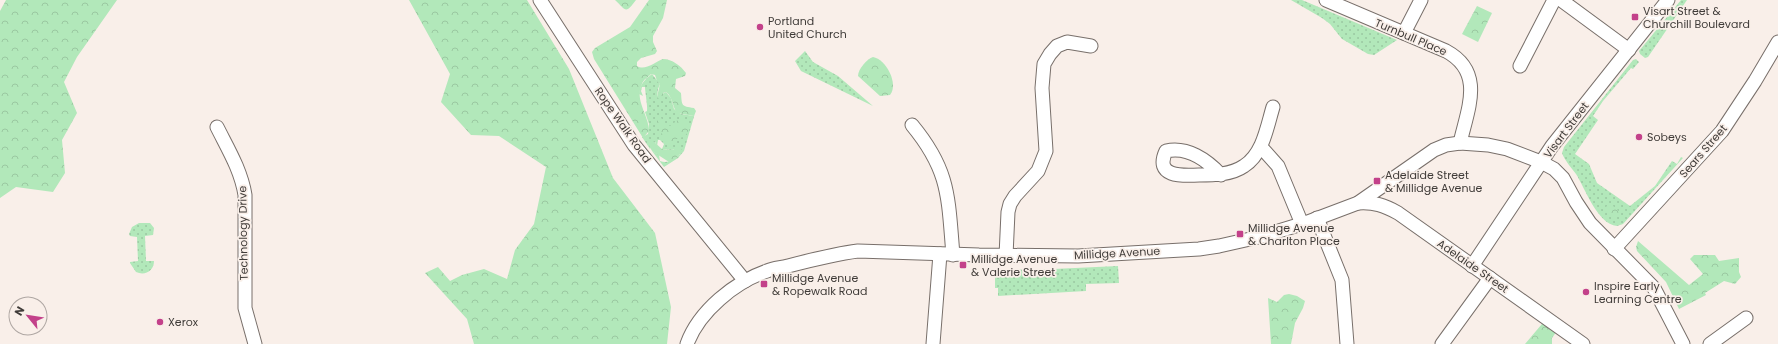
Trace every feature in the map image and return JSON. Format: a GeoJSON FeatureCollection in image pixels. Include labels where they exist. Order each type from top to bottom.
{"type":"FeatureCollection","features":[{"type":"Feature","properties":{"kind":"street","name":"Rope Walk Road"},"geometry":{"type":"LineString","coordinates":[[540,0],[634,145],[745,281]]}},
{"type":"Feature","properties":{"kind":"street","name":"Turnbull Place"},"geometry":{"type":"LineString","coordinates":[[1326,0],[1446,51],[1457,58],[1466,68],[1471,82],[1470,95],[1460,143]]}},
{"type":"Feature","properties":{"kind":"street"},"geometry":{"type":"LineString","coordinates":[[1404,33],[1421,0]]}},
{"type":"Feature","properties":{"kind":"street"},"geometry":{"type":"LineString","coordinates":[[1520,66],[1554,0]]}},
{"type":"Feature","properties":{"kind":"street"},"geometry":{"type":"LineString","coordinates":[[1561,0],[1629,50]]}},
{"type":"Feature","properties":{"kind":"street","name":"Visart Street"},"geometry":{"type":"LineString","coordinates":[[1472,266],[1552,146],[1668,0]]}},
{"type":"Feature","properties":{"kind":"street"},"geometry":{"type":"LineString","coordinates":[[1006,256],[1008,212],[1010,204],[1015,196],[1038,171],[1046,151],[1042,88],[1044,64],[1057,46],[1067,42],[1091,46]]}},
{"type":"Feature","properties":{"kind":"street","name":"Sears Street"},"geometry":{"type":"LineString","coordinates":[[1614,249],[1722,131],[1755,81],[1778,42]]}},
{"type":"Feature","properties":{"kind":"street"},"geometry":{"type":"LineString","coordinates":[[1221,175],[1244,166],[1261,147],[1273,107]]}},
{"type":"Feature","properties":{"kind":"street"},"geometry":{"type":"LineString","coordinates":[[912,125],[931,149],[945,183],[946,254],[933,344]]}},
{"type":"Feature","properties":{"kind":"street","name":"Technology Drive"},"geometry":{"type":"LineString","coordinates":[[217,127],[235,161],[243,184],[245,212],[245,308],[255,344]]}},
{"type":"Feature","properties":{"kind":"street"},"geometry":{"type":"LineString","coordinates":[[1358,202],[1434,150],[1446,145],[1460,143],[1488,145],[1507,149],[1542,162],[1554,169],[1563,178],[1576,202],[1590,223],[1654,288],[1683,344]]}},
{"type":"Feature","properties":{"kind":"street"},"geometry":{"type":"LineString","coordinates":[[1261,147],[1278,166],[1302,224]]}},
{"type":"Feature","properties":{"kind":"street","name":"Millidge Avenue"},"geometry":{"type":"LineString","coordinates":[[687,344],[698,324],[707,312],[745,281],[767,271],[839,254],[858,251],[1006,256],[1078,256],[1199,249],[1259,237],[1302,224],[1358,202]]}},
{"type":"Feature","properties":{"kind":"street","name":"Adelaide Street"},"geometry":{"type":"LineString","coordinates":[[1358,202],[1372,202],[1390,209],[1583,344]]}},
{"type":"Feature","properties":{"kind":"street"},"geometry":{"type":"LineString","coordinates":[[1317,218],[1342,280],[1347,344]]}},
{"type":"Feature","properties":{"kind":"street"},"geometry":{"type":"LineString","coordinates":[[1442,344],[1490,278]]}},
{"type":"Feature","properties":{"kind":"street"},"geometry":{"type":"LineString","coordinates":[[1710,344],[1746,318]]}},
{"type":"Feature","properties":{"kind":"green space"},"geometry":{"type":"Polygon","coordinates":[[[6,0],[117,0],[77,57],[64,82],[77,113],[62,140],[65,173],[53,192],[16,187],[0,198],[0,11],[6,0]]]}},
{"type":"Feature","properties":{"kind":"green space"},"geometry":{"type":"Polygon","coordinates":[[[409,0],[527,0],[569,69],[613,178],[655,233],[671,307],[667,344],[474,344],[467,319],[425,273],[438,267],[450,281],[462,275],[484,269],[507,279],[515,250],[534,224],[546,167],[499,136],[471,135],[441,102],[450,74],[409,0]]]}},
{"type":"Feature","properties":{"kind":"green space"},"geometry":{"type":"Polygon","coordinates":[[[615,0],[636,0],[630,8],[626,9],[615,0]]]}},
{"type":"Feature","properties":{"kind":"green space"},"geometry":{"type":"Polygon","coordinates":[[[649,0],[667,0],[663,18],[653,36],[653,42],[657,51],[655,54],[641,58],[637,62],[637,66],[647,67],[663,59],[670,60],[679,65],[686,73],[685,76],[676,79],[675,88],[681,93],[683,105],[694,108],[696,111],[694,116],[677,113],[670,96],[666,92],[663,93],[664,97],[662,99],[659,99],[657,97],[660,84],[655,75],[651,74],[643,81],[640,90],[641,102],[647,119],[649,131],[643,138],[594,59],[592,52],[595,48],[630,27],[649,0]]]}},
{"type":"Feature","properties":{"kind":"green space"},"geometry":{"type":"Polygon","coordinates":[[[1291,0],[1302,0],[1397,40],[1374,55],[1368,54],[1342,39],[1330,24],[1322,18],[1291,0]]]}},
{"type":"Feature","properties":{"kind":"green space"},"geometry":{"type":"Polygon","coordinates":[[[1681,0],[1687,0],[1648,57],[1645,58],[1639,51],[1681,0]]]}},
{"type":"Feature","properties":{"kind":"green space"},"geometry":{"type":"Polygon","coordinates":[[[1477,6],[1492,13],[1478,42],[1462,34],[1477,6]]]}},
{"type":"Feature","properties":{"kind":"green space"},"geometry":{"type":"Polygon","coordinates":[[[805,51],[813,62],[838,76],[873,106],[801,71],[795,61],[805,51]]]}},
{"type":"Feature","properties":{"kind":"green space"},"geometry":{"type":"Polygon","coordinates":[[[873,57],[882,62],[890,73],[893,85],[890,95],[880,96],[858,76],[858,73],[863,65],[873,57]]]}},
{"type":"Feature","properties":{"kind":"green space"},"geometry":{"type":"Polygon","coordinates":[[[1636,59],[1639,62],[1633,69],[1631,68],[1603,101],[1593,116],[1598,120],[1575,154],[1589,164],[1597,183],[1630,206],[1655,186],[1672,161],[1677,164],[1681,157],[1683,158],[1623,224],[1617,226],[1610,224],[1603,219],[1592,204],[1576,174],[1562,153],[1564,147],[1633,60],[1636,59]]]}},
{"type":"Feature","properties":{"kind":"green space"},"geometry":{"type":"Polygon","coordinates":[[[652,74],[660,84],[657,97],[666,92],[671,98],[674,109],[681,114],[694,116],[695,113],[684,151],[678,158],[664,167],[652,151],[659,155],[660,161],[663,162],[671,160],[680,154],[674,149],[662,149],[664,144],[660,140],[658,140],[657,146],[655,142],[650,149],[642,137],[648,134],[649,124],[645,112],[647,109],[645,87],[642,87],[641,91],[643,96],[639,94],[640,87],[652,74]]]}},
{"type":"Feature","properties":{"kind":"green space"},"geometry":{"type":"Polygon","coordinates":[[[659,118],[670,126],[679,119],[683,119],[689,127],[688,132],[684,137],[678,138],[670,145],[667,144],[656,122],[659,118]]]}},
{"type":"Feature","properties":{"kind":"green space"},"geometry":{"type":"Polygon","coordinates":[[[653,141],[662,149],[671,150],[682,147],[682,152],[671,162],[669,162],[652,151],[649,145],[650,142],[653,141]]]}},
{"type":"Feature","properties":{"kind":"green space"},"geometry":{"type":"Polygon","coordinates":[[[1608,205],[1617,209],[1619,214],[1617,217],[1612,216],[1606,207],[1608,205]]]}},
{"type":"Feature","properties":{"kind":"green space"},"geometry":{"type":"Polygon","coordinates":[[[139,223],[150,223],[154,228],[153,235],[145,236],[146,261],[154,261],[154,265],[151,270],[146,273],[136,272],[130,263],[138,261],[137,237],[130,236],[129,234],[132,227],[139,223]]]}},
{"type":"Feature","properties":{"kind":"green space"},"geometry":{"type":"Polygon","coordinates":[[[1638,241],[1689,285],[1703,274],[1690,259],[1694,255],[1715,255],[1719,261],[1739,258],[1739,272],[1741,277],[1735,284],[1724,281],[1705,293],[1706,295],[1679,309],[1666,282],[1637,251],[1636,247],[1638,241]]]}},
{"type":"Feature","properties":{"kind":"green space"},"geometry":{"type":"Polygon","coordinates":[[[1118,266],[1119,283],[1086,284],[1086,291],[998,296],[998,288],[995,288],[995,269],[1032,270],[1118,266]]]}},
{"type":"Feature","properties":{"kind":"green space"},"geometry":{"type":"Polygon","coordinates":[[[1289,294],[1297,296],[1305,301],[1295,323],[1291,344],[1271,344],[1268,298],[1277,302],[1284,295],[1289,294]]]}},
{"type":"Feature","properties":{"kind":"green space"},"geometry":{"type":"Polygon","coordinates":[[[1547,318],[1559,328],[1552,338],[1552,344],[1525,344],[1547,318]]]}},
{"type":"Feature","properties":{"kind":"place","name":"Visart Street & Churchill Boulevard"},"geometry":{"type":"Point","coordinates":[1635,17]}},
{"type":"Feature","properties":{"kind":"place","name":"Portland United Church"},"geometry":{"type":"Point","coordinates":[760,27]}},
{"type":"Feature","properties":{"kind":"place","name":"Sobeys"},"geometry":{"type":"Point","coordinates":[1639,137]}},
{"type":"Feature","properties":{"kind":"place","name":"Adelaide Street & Millidge Avenue"},"geometry":{"type":"Point","coordinates":[1377,181]}},
{"type":"Feature","properties":{"kind":"place","name":"Millidge Avenue & Charlton Place"},"geometry":{"type":"Point","coordinates":[1240,234]}},
{"type":"Feature","properties":{"kind":"place","name":"Millidge Avenue & Valerie Street"},"geometry":{"type":"Point","coordinates":[963,265]}},
{"type":"Feature","properties":{"kind":"place","name":"Millidge Avenue & Ropewalk Road"},"geometry":{"type":"Point","coordinates":[764,284]}},
{"type":"Feature","properties":{"kind":"place","name":"Inspire Early Learning Centre"},"geometry":{"type":"Point","coordinates":[1586,292]}},
{"type":"Feature","properties":{"kind":"place","name":"Xerox"},"geometry":{"type":"Point","coordinates":[160,322]}}]}
